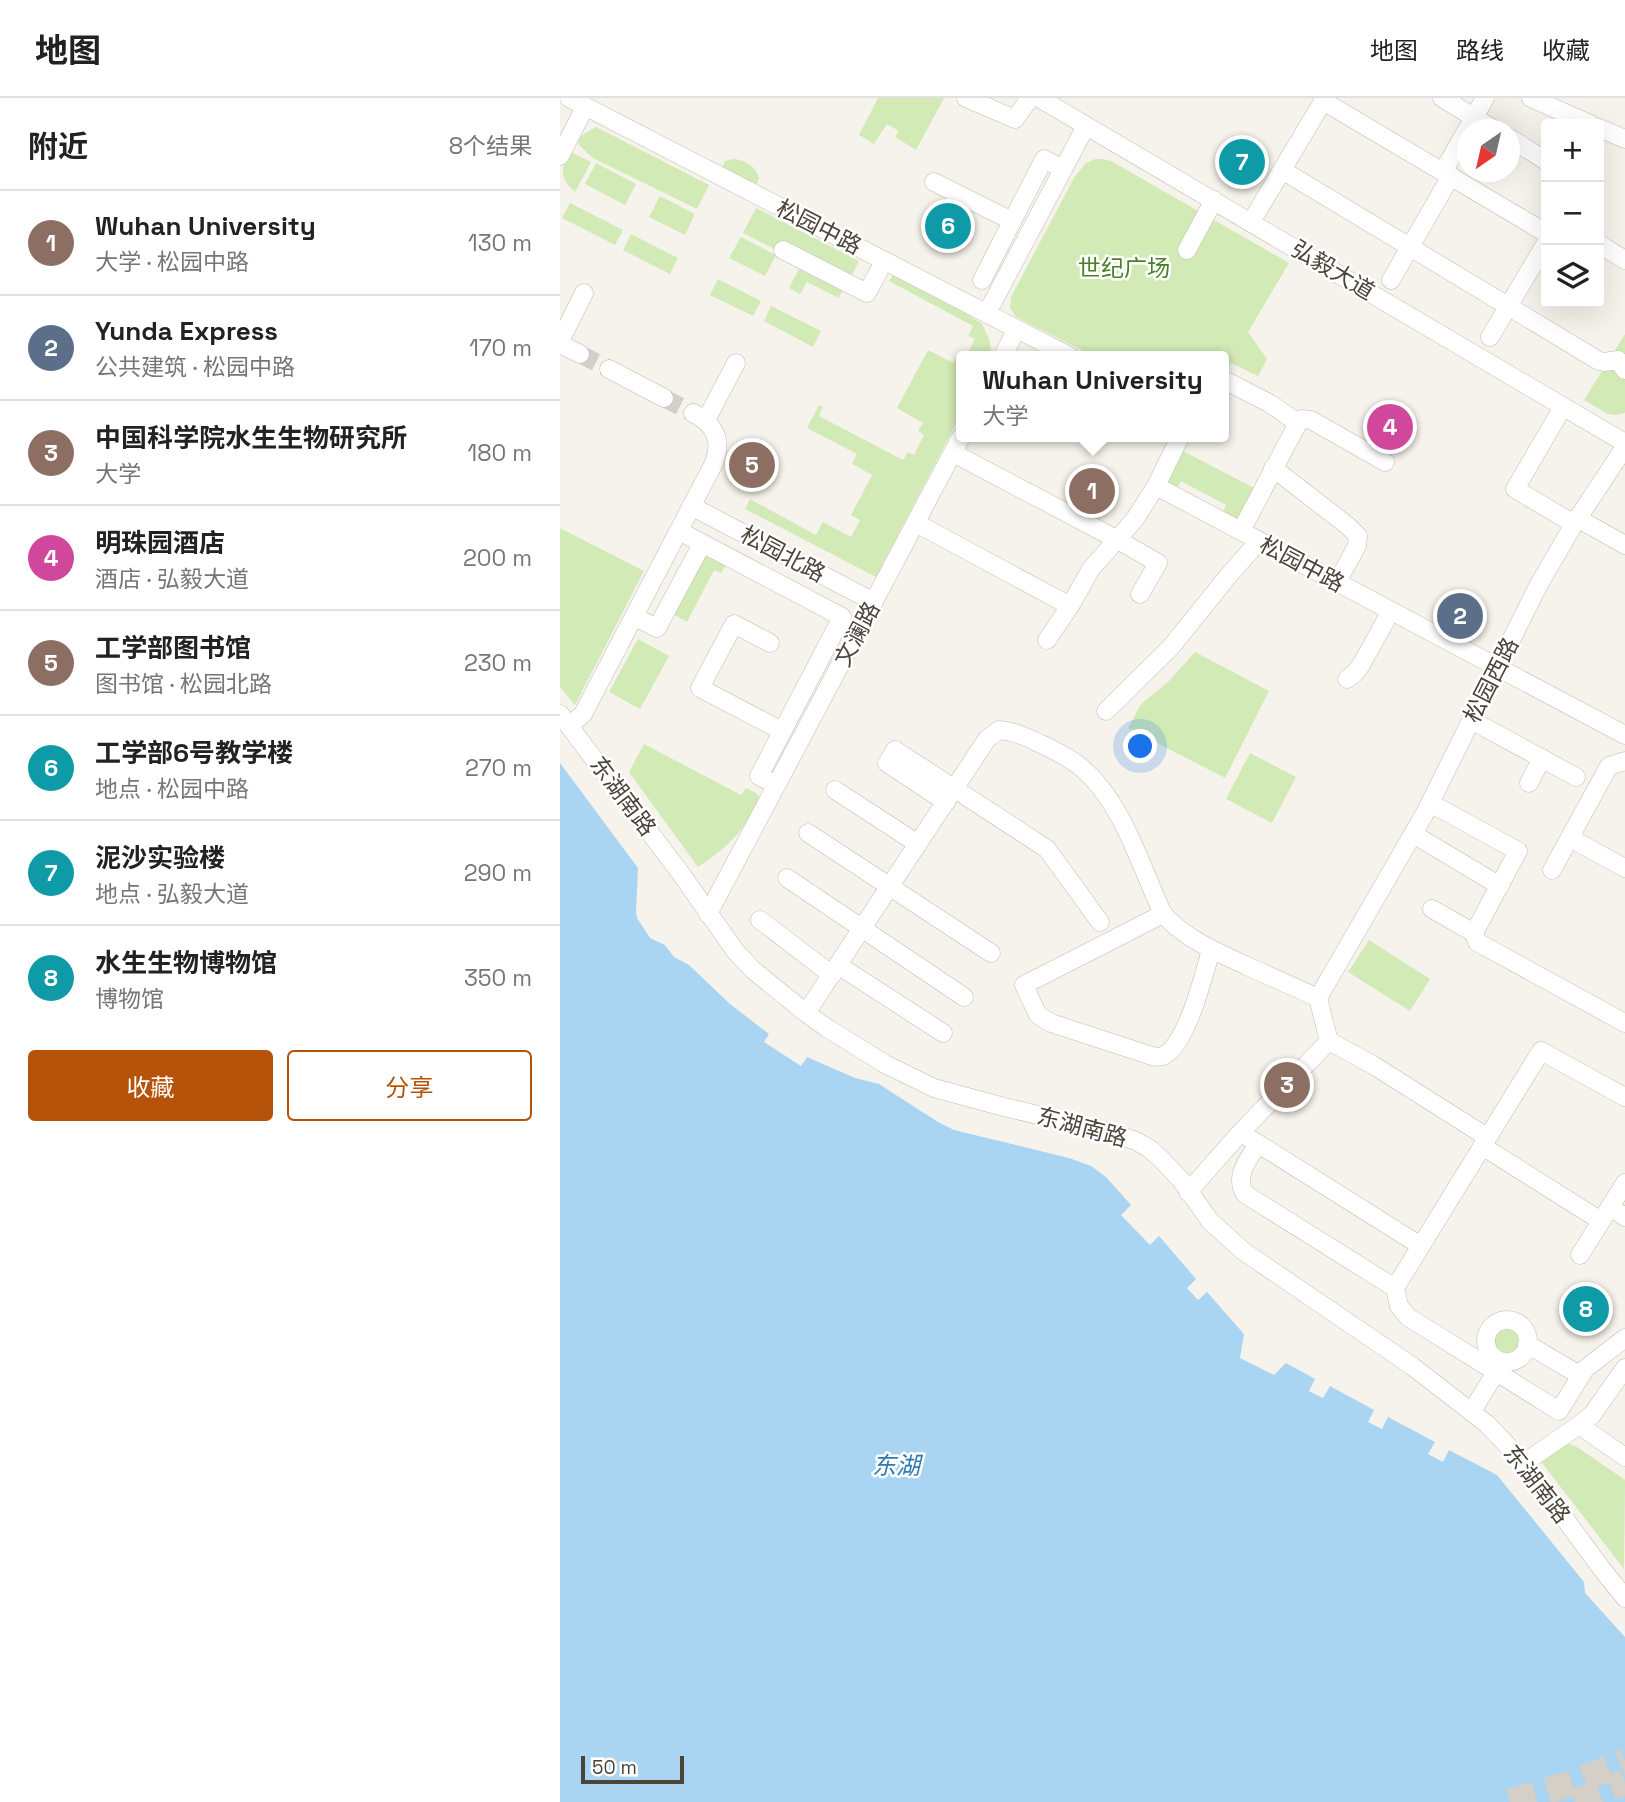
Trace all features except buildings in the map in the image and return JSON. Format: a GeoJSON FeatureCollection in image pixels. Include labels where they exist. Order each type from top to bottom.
{"type":"FeatureCollection","features":[{"type":"Feature","properties":{"kind":"street","name":"松园中路"},"geometry":{"type":"LineString","coordinates":[[569,98],[1059,351]]}},
{"type":"Feature","properties":{"kind":"street"},"geometry":{"type":"LineString","coordinates":[[966,98],[1014,119],[1030,98]]}},
{"type":"Feature","properties":{"kind":"street","name":"弘毅大道"},"geometry":{"type":"LineString","coordinates":[[1039,98],[1625,445]]}},
{"type":"Feature","properties":{"kind":"street"},"geometry":{"type":"LineString","coordinates":[[1443,98],[1477,119]]}},
{"type":"Feature","properties":{"kind":"street"},"geometry":{"type":"LineString","coordinates":[[1391,280],[1485,98]]}},
{"type":"Feature","properties":{"kind":"street"},"geometry":{"type":"LineString","coordinates":[[1531,98],[1579,119]]}},
{"type":"Feature","properties":{"kind":"street"},"geometry":{"type":"LineString","coordinates":[[1251,222],[1324,99],[1541,230]]}},
{"type":"Feature","properties":{"kind":"street"},"geometry":{"type":"LineString","coordinates":[[560,156],[585,107]]}},
{"type":"Feature","properties":{"kind":"street"},"geometry":{"type":"LineString","coordinates":[[987,313],[1086,126]]}},
{"type":"Feature","properties":{"kind":"street"},"geometry":{"type":"LineString","coordinates":[[1604,130],[1625,139]]}},
{"type":"Feature","properties":{"kind":"street"},"geometry":{"type":"LineString","coordinates":[[1520,144],[1541,158]]}},
{"type":"Feature","properties":{"kind":"street"},"geometry":{"type":"LineString","coordinates":[[982,280],[1044,159],[1063,169]]}},
{"type":"Feature","properties":{"kind":"street"},"geometry":{"type":"LineString","coordinates":[[1282,170],[1599,361],[1618,360],[1625,370]]}},
{"type":"Feature","properties":{"kind":"street"},"geometry":{"type":"LineString","coordinates":[[934,182],[1012,221]]}},
{"type":"Feature","properties":{"kind":"street"},"geometry":{"type":"LineString","coordinates":[[1187,250],[1214,200]]}},
{"type":"Feature","properties":{"kind":"street"},"geometry":{"type":"LineString","coordinates":[[1490,337],[1545,245]]}},
{"type":"Feature","properties":{"kind":"street"},"geometry":{"type":"LineString","coordinates":[[1601,245],[1625,260]]}},
{"type":"Feature","properties":{"kind":"street"},"geometry":{"type":"LineString","coordinates":[[783,250],[867,293],[884,261]]}},
{"type":"Feature","properties":{"kind":"street"},"geometry":{"type":"LineString","coordinates":[[580,354],[560,342],[584,293]]}},
{"type":"Feature","properties":{"kind":"street"},"geometry":{"type":"LineString","coordinates":[[1006,351],[1017,330]]}},
{"type":"Feature","properties":{"kind":"street"},"geometry":{"type":"LineString","coordinates":[[565,720],[583,714],[714,463],[718,450],[716,434],[699,416],[736,363]]}},
{"type":"Feature","properties":{"kind":"street"},"geometry":{"type":"LineString","coordinates":[[609,369],[664,398]]}},
{"type":"Feature","properties":{"kind":"street"},"geometry":{"type":"LineString","coordinates":[[1229,382],[1252,393],[1298,423]]}},
{"type":"Feature","properties":{"kind":"street"},"geometry":{"type":"LineString","coordinates":[[1563,407],[1515,489],[1625,545]]}},
{"type":"Feature","properties":{"kind":"street"},"geometry":{"type":"LineString","coordinates":[[1241,531],[1302,419],[1311,420],[1385,462]]}},
{"type":"Feature","properties":{"kind":"street"},"geometry":{"type":"LineString","coordinates":[[1047,640],[1091,569],[1135,519],[1156,486],[1178,442]]}},
{"type":"Feature","properties":{"kind":"street"},"geometry":{"type":"LineString","coordinates":[[957,445],[1158,563],[1139,594]]}},
{"type":"Feature","properties":{"kind":"street","name":"文澜路"},"geometry":{"type":"LineString","coordinates":[[708,914],[957,445]]}},
{"type":"Feature","properties":{"kind":"street","name":"松园西路"},"geometry":{"type":"LineString","coordinates":[[1318,999],[1430,803],[1538,586],[1576,521],[1618,472],[1625,445]]}},
{"type":"Feature","properties":{"kind":"street"},"geometry":{"type":"LineString","coordinates":[[1273,468],[1349,526],[1358,536],[1357,546],[1337,582]]}},
{"type":"Feature","properties":{"kind":"street","name":"松园中路"},"geometry":{"type":"LineString","coordinates":[[1156,486],[1625,735]]}},
{"type":"Feature","properties":{"kind":"street","name":"松园北路"},"geometry":{"type":"LineString","coordinates":[[691,506],[874,601]]}},
{"type":"Feature","properties":{"kind":"street"},"geometry":{"type":"LineString","coordinates":[[916,523],[1070,606]]}},
{"type":"Feature","properties":{"kind":"street"},"geometry":{"type":"LineString","coordinates":[[635,617],[657,628],[708,547],[728,525]]}},
{"type":"Feature","properties":{"kind":"street"},"geometry":{"type":"LineString","coordinates":[[679,531],[842,617],[759,776],[776,785]]}},
{"type":"Feature","properties":{"kind":"street"},"geometry":{"type":"LineString","coordinates":[[1106,712],[1171,646],[1259,541]]}},
{"type":"Feature","properties":{"kind":"street"},"geometry":{"type":"LineString","coordinates":[[1347,679],[1361,665],[1391,611]]}},
{"type":"Feature","properties":{"kind":"street"},"geometry":{"type":"LineString","coordinates":[[770,643],[734,624],[700,688],[782,731]]}},
{"type":"Feature","properties":{"kind":"street","name":"东湖南路"},"geometry":{"type":"LineString","coordinates":[[565,720],[679,870],[736,952],[753,970],[827,1028],[885,1064],[934,1088],[1113,1133],[1150,1149],[1174,1171],[1210,1222],[1243,1251],[1412,1366],[1468,1408],[1501,1438],[1524,1463],[1623,1589]]}},
{"type":"Feature","properties":{"kind":"street"},"geometry":{"type":"LineString","coordinates":[[1471,720],[1576,777]]}},
{"type":"Feature","properties":{"kind":"street"},"geometry":{"type":"LineString","coordinates":[[806,1013],[987,739],[999,730],[1011,730],[1064,756],[1080,766],[1093,779],[1119,814],[1163,914],[1187,936],[1211,950],[1318,999],[1329,1041],[1373,1065],[1484,1142],[1612,1215]]}},
{"type":"Feature","properties":{"kind":"street"},"geometry":{"type":"LineString","coordinates":[[1528,783],[1542,758]]}},
{"type":"Feature","properties":{"kind":"street"},"geometry":{"type":"LineString","coordinates":[[1552,870],[1609,766],[1625,761]]}},
{"type":"Feature","properties":{"kind":"street"},"geometry":{"type":"LineString","coordinates":[[835,790],[918,844]]}},
{"type":"Feature","properties":{"kind":"street"},"geometry":{"type":"LineString","coordinates":[[950,795],[1046,849],[1100,922]]}},
{"type":"Feature","properties":{"kind":"street"},"geometry":{"type":"LineString","coordinates":[[1430,803],[1518,851],[1474,933]]}},
{"type":"Feature","properties":{"kind":"street","name":"文澜路"},"geometry":{"type":"LineString","coordinates":[[698,899],[752,830]]}},
{"type":"Feature","properties":{"kind":"street"},"geometry":{"type":"LineString","coordinates":[[808,833],[990,953]]}},
{"type":"Feature","properties":{"kind":"street"},"geometry":{"type":"LineString","coordinates":[[1413,834],[1500,886]]}},
{"type":"Feature","properties":{"kind":"street"},"geometry":{"type":"LineString","coordinates":[[1570,838],[1625,867]]}},
{"type":"Feature","properties":{"kind":"street"},"geometry":{"type":"LineString","coordinates":[[787,878],[964,997]]}},
{"type":"Feature","properties":{"kind":"street"},"geometry":{"type":"LineString","coordinates":[[1432,909],[1474,933],[1477,943],[1625,1023]]}},
{"type":"Feature","properties":{"kind":"street"},"geometry":{"type":"LineString","coordinates":[[1163,914],[1024,985],[1038,1016],[1051,1023],[1146,1054],[1162,1056],[1185,1028],[1211,950]]}},
{"type":"Feature","properties":{"kind":"street"},"geometry":{"type":"LineString","coordinates":[[760,920],[835,970],[943,1033]]}},
{"type":"Feature","properties":{"kind":"street"},"geometry":{"type":"LineString","coordinates":[[1188,1192],[1240,1133],[1329,1041]]}},
{"type":"Feature","properties":{"kind":"street"},"geometry":{"type":"LineString","coordinates":[[1625,1097],[1541,1051],[1395,1288],[1399,1306],[1408,1317],[1492,1366],[1559,1411],[1585,1369],[1625,1338]]}},
{"type":"Feature","properties":{"kind":"street"},"geometry":{"type":"LineString","coordinates":[[1240,1133],[1421,1246]]}},
{"type":"Feature","properties":{"kind":"street"},"geometry":{"type":"LineString","coordinates":[[1258,1144],[1242,1171],[1240,1185],[1245,1194],[1395,1288]]}},
{"type":"Feature","properties":{"kind":"street"},"geometry":{"type":"LineString","coordinates":[[1580,1255],[1612,1215],[1625,1183]]}},
{"type":"Feature","properties":{"kind":"street"},"geometry":{"type":"LineString","coordinates":[[1468,1408],[1492,1366],[1517,1360],[1525,1350],[1525,1331],[1520,1325],[1507,1320],[1500,1321],[1489,1330],[1486,1336],[1492,1366]]}},
{"type":"Feature","properties":{"kind":"street"},"geometry":{"type":"LineString","coordinates":[[1527,1344],[1581,1376]]}},
{"type":"Feature","properties":{"kind":"street"},"geometry":{"type":"LineString","coordinates":[[1524,1463],[1579,1425],[1598,1408],[1625,1368]]}},
{"type":"Feature","properties":{"kind":"street"},"geometry":{"type":"LineString","coordinates":[[1579,1425],[1625,1457]]}},
{"type":"Feature","properties":{"kind":"green space"},"geometry":{"type":"Polygon","coordinates":[[[878,98],[944,98],[916,150],[895,137],[899,131],[887,124],[874,144],[859,135],[878,98]]]}},
{"type":"Feature","properties":{"kind":"green space"},"geometry":{"type":"Polygon","coordinates":[[[596,127],[709,185],[697,209],[593,158],[579,145],[578,139],[596,127]]]}},
{"type":"Feature","properties":{"kind":"green space"},"geometry":{"type":"Polygon","coordinates":[[[569,151],[591,162],[575,192],[566,183],[563,174],[569,151]]]}},
{"type":"Feature","properties":{"kind":"green space"},"geometry":{"type":"Polygon","coordinates":[[[733,159],[753,167],[759,178],[756,186],[722,168],[725,161],[733,159]]]}},
{"type":"Feature","properties":{"kind":"green space","name":"世纪广场"},"geometry":{"type":"Polygon","coordinates":[[[1095,159],[1111,161],[1289,263],[1248,332],[1267,359],[1258,376],[1231,363],[1229,366],[1229,351],[1083,351],[1016,317],[1010,308],[1011,297],[1074,178],[1086,163],[1095,159]]]}},
{"type":"Feature","properties":{"kind":"green space"},"geometry":{"type":"Polygon","coordinates":[[[596,163],[636,184],[625,205],[585,184],[596,163]]]}},
{"type":"Feature","properties":{"kind":"green space"},"geometry":{"type":"Polygon","coordinates":[[[660,196],[695,214],[685,235],[649,217],[660,196]]]}},
{"type":"Feature","properties":{"kind":"green space"},"geometry":{"type":"Polygon","coordinates":[[[570,203],[623,230],[615,245],[562,218],[570,203]]]}},
{"type":"Feature","properties":{"kind":"green space"},"geometry":{"type":"Polygon","coordinates":[[[756,208],[859,261],[852,275],[788,242],[782,253],[743,233],[756,208]]]}},
{"type":"Feature","properties":{"kind":"green space"},"geometry":{"type":"Polygon","coordinates":[[[631,234],[678,258],[670,274],[623,250],[631,234]]]}},
{"type":"Feature","properties":{"kind":"green space"},"geometry":{"type":"Polygon","coordinates":[[[741,237],[776,255],[765,276],[729,258],[741,237]]]}},
{"type":"Feature","properties":{"kind":"green space"},"geometry":{"type":"Polygon","coordinates":[[[799,269],[842,291],[839,298],[807,282],[800,294],[789,288],[799,269]]]}},
{"type":"Feature","properties":{"kind":"green space"},"geometry":{"type":"Polygon","coordinates":[[[893,275],[982,324],[991,351],[969,351],[975,339],[968,336],[973,326],[889,281],[893,275]]]}},
{"type":"Feature","properties":{"kind":"green space"},"geometry":{"type":"Polygon","coordinates":[[[718,279],[761,301],[753,316],[710,295],[718,279]]]}},
{"type":"Feature","properties":{"kind":"green space"},"geometry":{"type":"Polygon","coordinates":[[[771,306],[821,331],[813,347],[764,321],[771,306]]]}},
{"type":"Feature","properties":{"kind":"green space"},"geometry":{"type":"Polygon","coordinates":[[[1625,334],[1625,413],[1608,414],[1584,400],[1625,334]]]}},
{"type":"Feature","properties":{"kind":"green space"},"geometry":{"type":"Polygon","coordinates":[[[928,350],[953,363],[956,357],[956,424],[876,577],[745,509],[750,499],[816,535],[823,522],[851,537],[860,520],[851,515],[872,475],[852,464],[857,454],[807,428],[819,405],[823,407],[819,416],[903,460],[908,452],[914,455],[924,435],[918,431],[923,423],[897,408],[928,350]]]}},
{"type":"Feature","properties":{"kind":"green space"},"geometry":{"type":"Polygon","coordinates":[[[1183,451],[1258,490],[1240,524],[1222,515],[1226,505],[1181,481],[1176,491],[1165,485],[1183,451]]]}},
{"type":"Feature","properties":{"kind":"green space"},"geometry":{"type":"Polygon","coordinates":[[[560,528],[644,571],[575,705],[560,687],[560,528]]]}},
{"type":"Feature","properties":{"kind":"green space"},"geometry":{"type":"Polygon","coordinates":[[[702,553],[726,565],[721,573],[714,570],[687,622],[671,613],[702,553]]]}},
{"type":"Feature","properties":{"kind":"green space"},"geometry":{"type":"Polygon","coordinates":[[[638,639],[669,656],[640,709],[609,692],[638,639]]]}},
{"type":"Feature","properties":{"kind":"green space"},"geometry":{"type":"Polygon","coordinates":[[[1195,652],[1269,691],[1225,778],[1128,728],[1141,704],[1168,682],[1195,652]]]}},
{"type":"Feature","properties":{"kind":"green space"},"geometry":{"type":"Polygon","coordinates":[[[644,744],[741,795],[746,788],[760,798],[735,837],[698,867],[629,772],[644,744]]]}},
{"type":"Feature","properties":{"kind":"green space"},"geometry":{"type":"Polygon","coordinates":[[[1250,753],[1296,777],[1272,823],[1226,799],[1250,753]]]}},
{"type":"Feature","properties":{"kind":"green space"},"geometry":{"type":"Polygon","coordinates":[[[1369,940],[1430,979],[1410,1011],[1348,972],[1369,940]]]}},
{"type":"Feature","properties":{"kind":"green space"},"geometry":{"type":"Polygon","coordinates":[[[1506,1328],[1515,1332],[1519,1341],[1515,1350],[1506,1354],[1497,1350],[1493,1341],[1497,1332],[1506,1328]]]}},
{"type":"Feature","properties":{"kind":"green space"},"geometry":{"type":"Polygon","coordinates":[[[1570,1444],[1625,1480],[1624,1569],[1539,1459],[1570,1444]]]}},
{"type":"Feature","properties":{"kind":"water","name":"东湖"},"geometry":{"type":"Polygon","coordinates":[[[560,763],[638,868],[637,918],[650,938],[665,945],[674,957],[689,965],[730,1004],[769,1034],[764,1042],[801,1066],[807,1057],[855,1078],[879,1084],[954,1130],[1069,1158],[1091,1166],[1106,1177],[1131,1205],[1121,1215],[1150,1245],[1159,1236],[1196,1279],[1187,1288],[1198,1300],[1207,1292],[1244,1334],[1240,1358],[1274,1375],[1286,1363],[1315,1379],[1309,1391],[1323,1398],[1330,1386],[1374,1410],[1368,1422],[1382,1429],[1388,1417],[1435,1442],[1428,1454],[1443,1462],[1449,1450],[1497,1475],[1584,1582],[1585,1593],[1625,1637],[1625,1802],[560,1802],[560,763]]]}},
{"type":"Feature","properties":{"kind":"tunnel"},"geometry":{"type":"LineString","coordinates":[[580,354],[609,369]]}},
{"type":"Feature","properties":{"kind":"tunnel"},"geometry":{"type":"LineString","coordinates":[[664,398],[693,413]]}},
{"type":"Feature","properties":{"kind":"tunnel"},"geometry":{"type":"LineString","coordinates":[[1510,1802],[1576,1782],[1625,1761]]}},
{"type":"Feature","properties":{"kind":"tunnel"},"geometry":{"type":"LineString","coordinates":[[1575,1802],[1625,1782]]}},
{"type":"Feature","properties":{"kind":"place","name":"泥沙实验楼"},"geometry":{"type":"Point","coordinates":[1242,162]}},
{"type":"Feature","properties":{"kind":"place","name":"工学部6号教学楼"},"geometry":{"type":"Point","coordinates":[948,226]}},
{"type":"Feature","properties":{"kind":"place","name":"明珠园酒店"},"geometry":{"type":"Point","coordinates":[1390,427]}},
{"type":"Feature","properties":{"kind":"place","name":"工学部图书馆"},"geometry":{"type":"Point","coordinates":[752,465]}},
{"type":"Feature","properties":{"kind":"place","name":"Wuhan University"},"geometry":{"type":"Point","coordinates":[1092,491]}},
{"type":"Feature","properties":{"kind":"place","name":"Yunda Express"},"geometry":{"type":"Point","coordinates":[1460,616]}},
{"type":"Feature","properties":{"kind":"place","name":"中国科学院水生生物研究所"},"geometry":{"type":"Point","coordinates":[1287,1085]}},
{"type":"Feature","properties":{"kind":"place","name":"水生生物博物馆"},"geometry":{"type":"Point","coordinates":[1586,1309]}}]}
